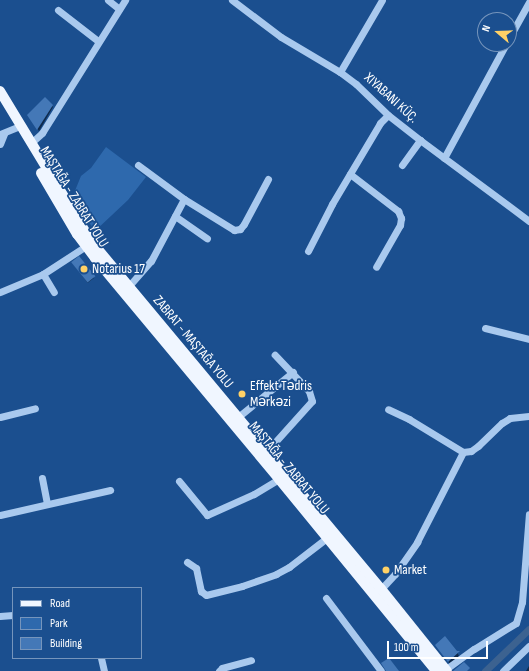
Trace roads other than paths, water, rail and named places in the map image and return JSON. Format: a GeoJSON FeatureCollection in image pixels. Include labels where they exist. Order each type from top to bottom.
{"type":"FeatureCollection","features":[{"type":"Feature","properties":{"kind":"main road","name":"ZABRAT - MAŞTAĞA YOLU"},"geometry":{"type":"LineString","coordinates":[[0,91],[18,128],[31,143],[91,241],[381,589],[443,670]]}},
{"type":"Feature","properties":{"kind":"main road","name":"MAŞTAĞA - ZABRAT YOLU"},"geometry":{"type":"LineString","coordinates":[[0,104],[18,128],[86,246],[328,537],[443,670]]}},
{"type":"Feature","properties":{"kind":"street"},"geometry":{"type":"LineString","coordinates":[[108,0],[119,9]]}},
{"type":"Feature","properties":{"kind":"street"},"geometry":{"type":"LineString","coordinates":[[31,143],[42,133],[125,0]]}},
{"type":"Feature","properties":{"kind":"street","name":"XIYABANI KÜÇ."},"geometry":{"type":"LineString","coordinates":[[232,0],[275,33],[340,72],[356,84],[388,114],[420,140],[529,221]]}},
{"type":"Feature","properties":{"kind":"street"},"geometry":{"type":"LineString","coordinates":[[340,72],[382,0]]}},
{"type":"Feature","properties":{"kind":"street"},"geometry":{"type":"LineString","coordinates":[[517,24],[529,2]]}},
{"type":"Feature","properties":{"kind":"street"},"geometry":{"type":"LineString","coordinates":[[58,10],[98,41]]}},
{"type":"Feature","properties":{"kind":"street"},"geometry":{"type":"LineString","coordinates":[[444,158],[502,52]]}},
{"type":"Feature","properties":{"kind":"street"},"geometry":{"type":"LineString","coordinates":[[308,251],[350,174],[380,123],[388,114]]}},
{"type":"Feature","properties":{"kind":"street"},"geometry":{"type":"LineString","coordinates":[[0,144],[2,134],[18,128]]}},
{"type":"Feature","properties":{"kind":"street"},"geometry":{"type":"LineString","coordinates":[[402,166],[420,140]]}},
{"type":"Feature","properties":{"kind":"street"},"geometry":{"type":"LineString","coordinates":[[138,165],[184,200],[234,230],[240,229],[244,224],[268,179]]}},
{"type":"Feature","properties":{"kind":"street"},"geometry":{"type":"LineString","coordinates":[[350,174],[398,211],[401,218],[400,225],[376,267]]}},
{"type":"Feature","properties":{"kind":"street"},"geometry":{"type":"LineString","coordinates":[[128,287],[151,261],[184,200]]}},
{"type":"Feature","properties":{"kind":"street"},"geometry":{"type":"LineString","coordinates":[[175,216],[207,238]]}},
{"type":"Feature","properties":{"kind":"street"},"geometry":{"type":"LineString","coordinates":[[0,292],[43,274],[86,246]]}},
{"type":"Feature","properties":{"kind":"street"},"geometry":{"type":"LineString","coordinates":[[43,274],[54,292]]}},
{"type":"Feature","properties":{"kind":"street"},"geometry":{"type":"LineString","coordinates":[[485,328],[529,339]]}},
{"type":"Feature","properties":{"kind":"street"},"geometry":{"type":"LineString","coordinates":[[267,451],[312,401],[309,391],[293,372],[275,355]]}},
{"type":"Feature","properties":{"kind":"street"},"geometry":{"type":"LineString","coordinates":[[238,417],[293,372]]}},
{"type":"Feature","properties":{"kind":"street"},"geometry":{"type":"LineString","coordinates":[[0,417],[35,408]]}},
{"type":"Feature","properties":{"kind":"street"},"geometry":{"type":"LineString","coordinates":[[388,409],[409,419],[463,452],[471,451],[478,446],[502,423],[510,418],[529,416]]}},
{"type":"Feature","properties":{"kind":"street"},"geometry":{"type":"LineString","coordinates":[[381,589],[395,574],[417,542],[463,452]]}},
{"type":"Feature","properties":{"kind":"street"},"geometry":{"type":"LineString","coordinates":[[42,478],[47,503]]}},
{"type":"Feature","properties":{"kind":"street"},"geometry":{"type":"LineString","coordinates":[[179,481],[206,515],[254,494],[279,478]]}},
{"type":"Feature","properties":{"kind":"street"},"geometry":{"type":"LineString","coordinates":[[0,515],[47,503],[110,490]]}},
{"type":"Feature","properties":{"kind":"street"},"geometry":{"type":"LineString","coordinates":[[443,670],[516,623],[525,603],[529,514]]}},
{"type":"Feature","properties":{"kind":"street"},"geometry":{"type":"LineString","coordinates":[[188,562],[193,564],[196,568],[201,591],[206,595],[276,574],[289,567],[328,537]]}},
{"type":"Feature","properties":{"kind":"street"},"geometry":{"type":"LineString","coordinates":[[326,598],[382,671]]}},
{"type":"Feature","properties":{"kind":"street"},"geometry":{"type":"LineString","coordinates":[[0,616],[12,615]]}},
{"type":"Feature","properties":{"kind":"street"},"geometry":{"type":"LineString","coordinates":[[503,671],[529,646]]}},
{"type":"Feature","properties":{"kind":"street"},"geometry":{"type":"LineString","coordinates":[[101,659],[104,671]]}},
{"type":"Feature","properties":{"kind":"street"},"geometry":{"type":"LineString","coordinates":[[219,671],[222,668],[251,660]]}},
{"type":"Feature","properties":{"kind":"waterway"},"geometry":{"type":"LineString","coordinates":[[485,671],[529,629]]}},
{"type":"Feature","properties":{"kind":"place","name":"Notarius 17"},"geometry":{"type":"Point","coordinates":[84,269]}},
{"type":"Feature","properties":{"kind":"place","name":"Effekt Tədris Mərkəzi"},"geometry":{"type":"Point","coordinates":[242,394]}},
{"type":"Feature","properties":{"kind":"place","name":"Market"},"geometry":{"type":"Point","coordinates":[386,570]}}]}
